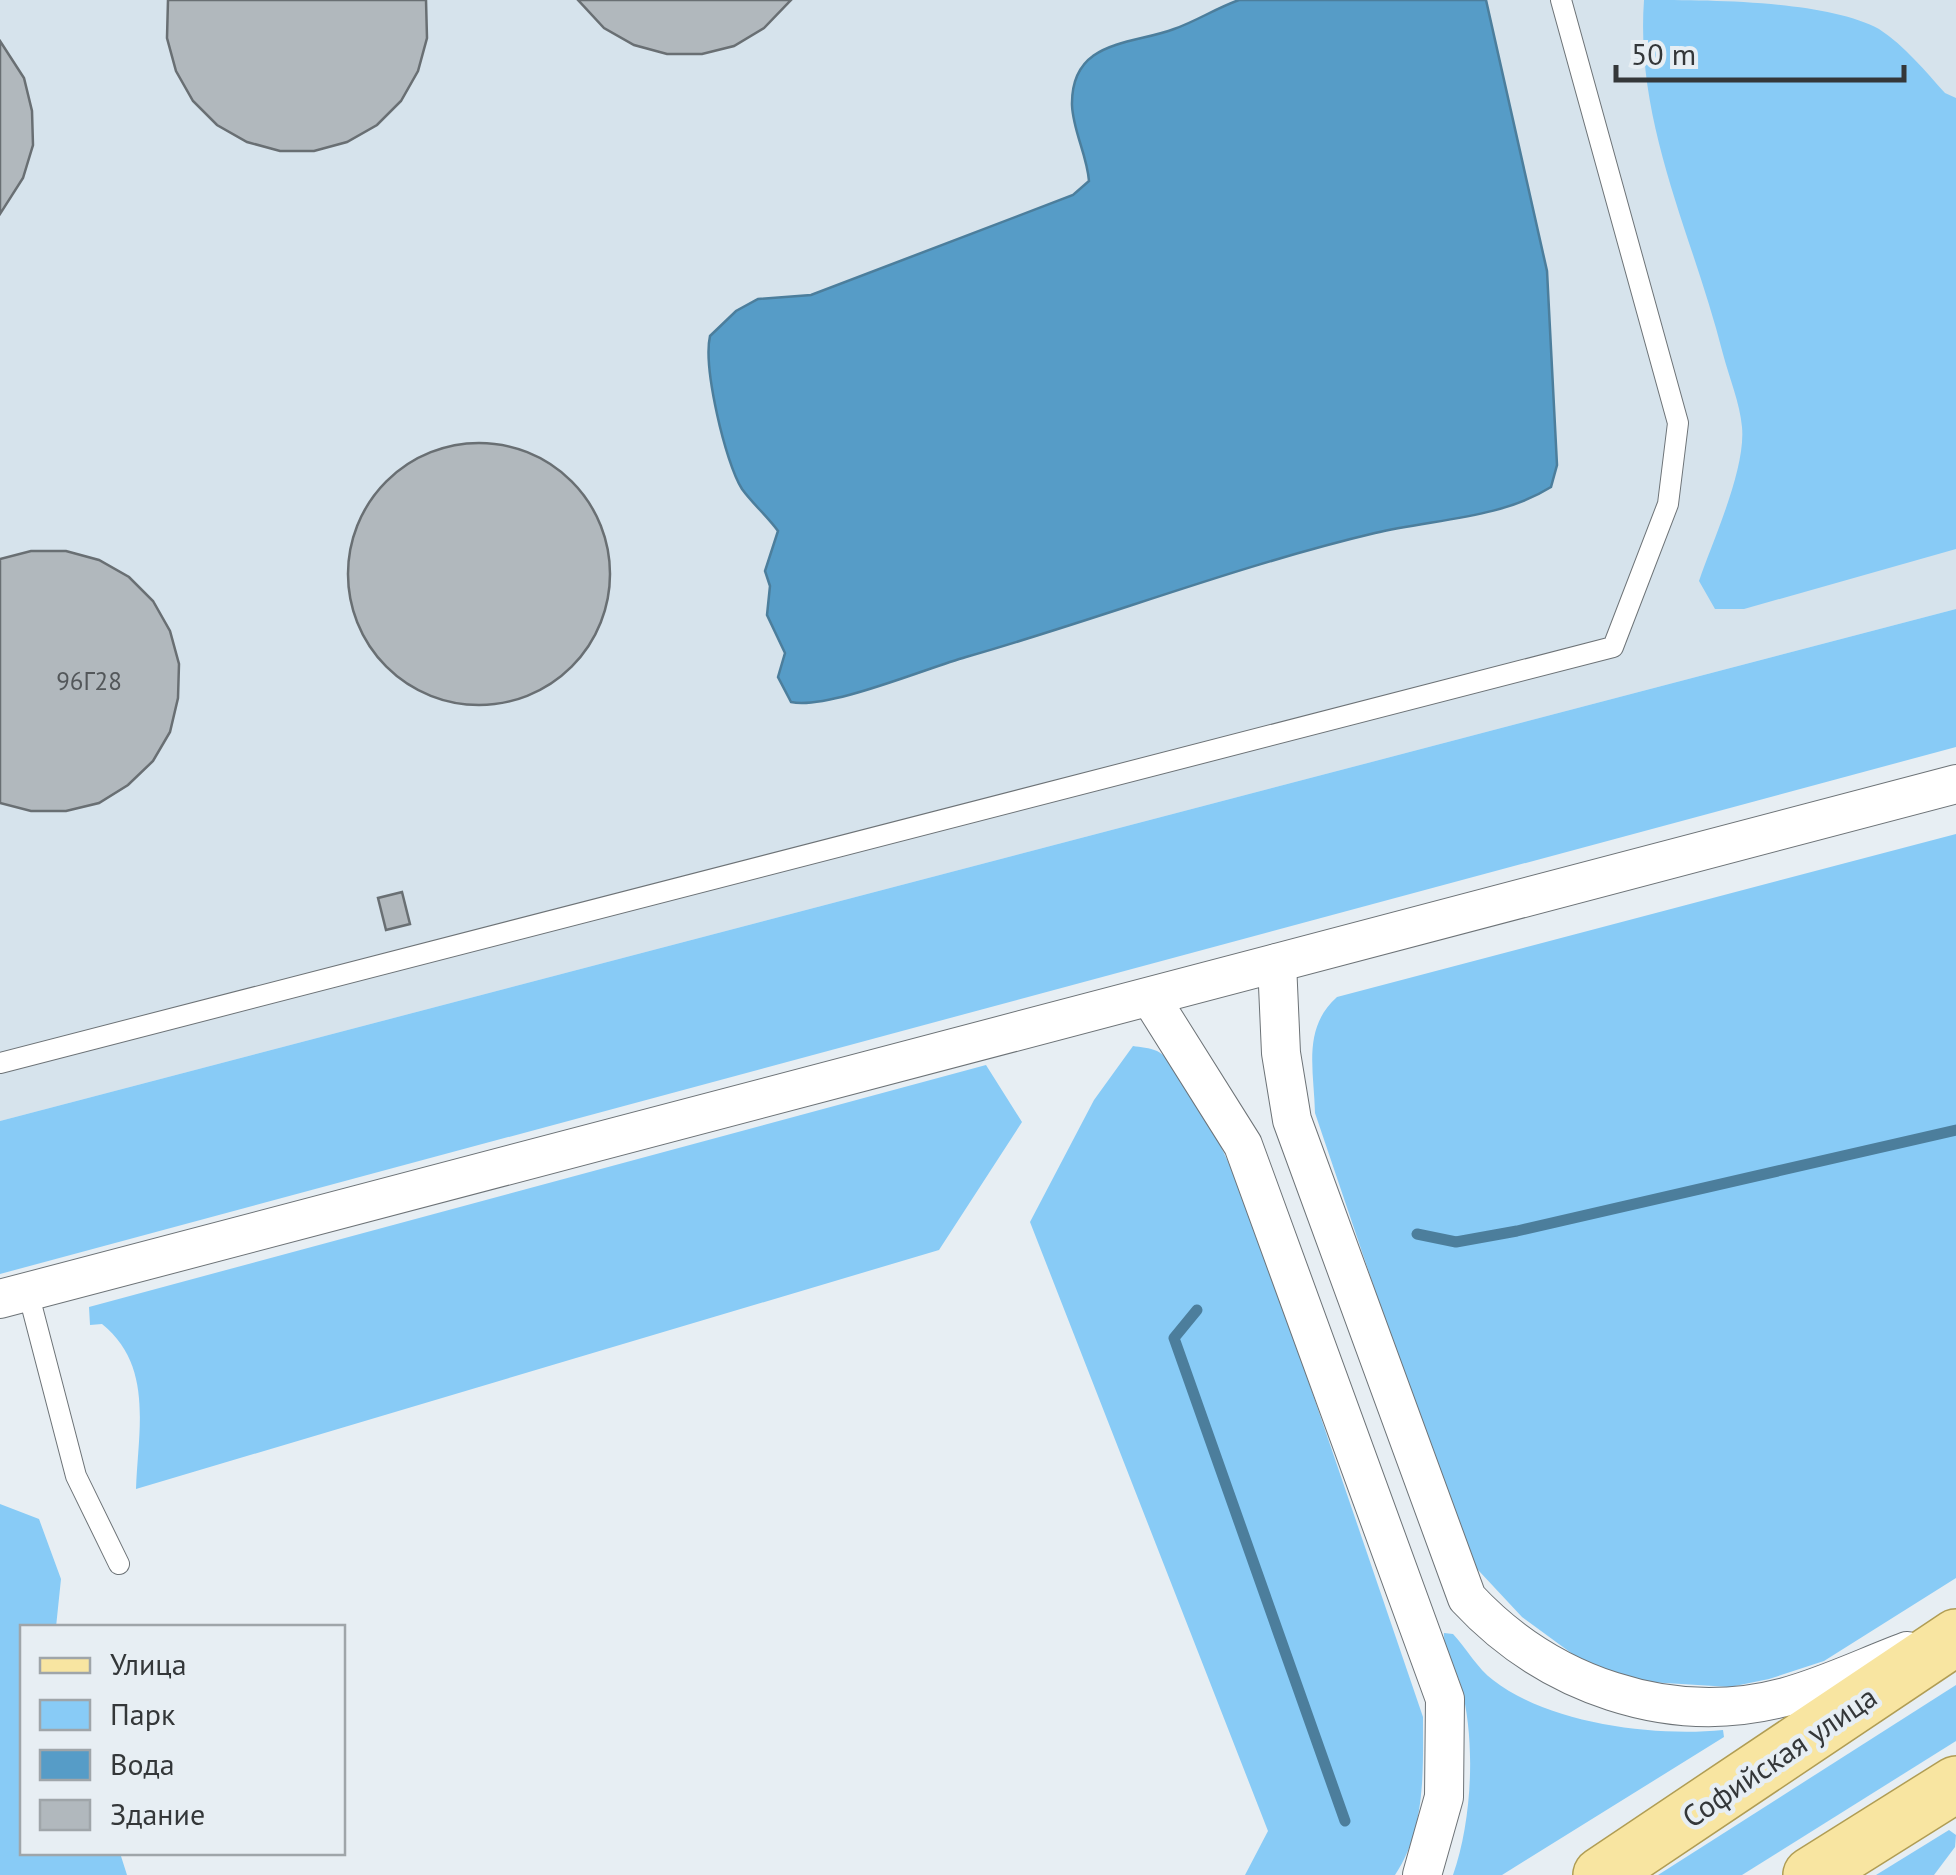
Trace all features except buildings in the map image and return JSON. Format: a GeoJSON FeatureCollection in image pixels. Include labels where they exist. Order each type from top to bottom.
{"type":"FeatureCollection","features":[{"type":"Feature","properties":{"kind":"main road","name":"Софийская улица"},"geometry":{"type":"LineString","coordinates":[[1601,1875],[1956,1635]]}},
{"type":"Feature","properties":{"kind":"main road"},"geometry":{"type":"LineString","coordinates":[[1811,1875],[1956,1784]]}},
{"type":"Feature","properties":{"kind":"street"},"geometry":{"type":"LineString","coordinates":[[14,1296],[1956,784]]}},
{"type":"Feature","properties":{"kind":"street"},"geometry":{"type":"LineString","coordinates":[[1277,963],[1281,1053],[1292,1120],[1467,1598],[1490,1622],[1522,1648],[1587,1684],[1678,1705],[1728,1706],[1785,1697],[1956,1635]]}},
{"type":"Feature","properties":{"kind":"street"},"geometry":{"type":"LineString","coordinates":[[1150,997],[1243,1144],[1445,1699],[1444,1796],[1422,1875]]}},
{"type":"Feature","properties":{"kind":"lane"},"geometry":{"type":"LineString","coordinates":[[0,1064],[1614,647],[1668,504],[1678,423],[1561,0]]}},
{"type":"Feature","properties":{"kind":"lane"},"geometry":{"type":"LineString","coordinates":[[14,1296],[76,1476],[120,1564]]}},
{"type":"Feature","properties":{"kind":"shaded area"},"geometry":{"type":"Polygon","coordinates":[[[0,0],[1956,0],[1956,609],[0,1121],[0,0]]]}},
{"type":"Feature","properties":{"kind":"green space"},"geometry":{"type":"Polygon","coordinates":[[[1644,0],[1766,4],[1856,19],[1888,36],[1945,93],[1956,98],[1956,549],[1744,609],[1715,609],[1699,581],[1734,483],[1742,427],[1737,399],[1657,136],[1648,91],[1644,0]]]}},
{"type":"Feature","properties":{"kind":"green space"},"geometry":{"type":"Polygon","coordinates":[[[1956,609],[1956,747],[0,1274],[0,1121],[1956,609]]]}},
{"type":"Feature","properties":{"kind":"green space"},"geometry":{"type":"Polygon","coordinates":[[[1956,834],[1956,1578],[1824,1661],[1769,1679],[1730,1687],[1649,1682],[1593,1669],[1522,1617],[1465,1556],[1315,1113],[1312,1050],[1319,1022],[1337,997],[1956,834]]]}},
{"type":"Feature","properties":{"kind":"green space"},"geometry":{"type":"Polygon","coordinates":[[[1133,1046],[1157,1051],[1183,1078],[1210,1123],[1250,1210],[1423,1717],[1417,1819],[1395,1875],[1245,1875],[1268,1831],[1030,1222],[1094,1100],[1133,1046]]]}},
{"type":"Feature","properties":{"kind":"green space"},"geometry":{"type":"Polygon","coordinates":[[[986,1065],[1022,1122],[939,1250],[136,1489],[140,1422],[136,1379],[130,1359],[118,1341],[102,1324],[90,1325],[89,1307],[986,1065]]]}},
{"type":"Feature","properties":{"kind":"green space"},"geometry":{"type":"Polygon","coordinates":[[[0,1504],[39,1519],[61,1579],[56,1625],[20,1625],[20,1855],[121,1855],[127,1875],[0,1875],[0,1504]]]}},
{"type":"Feature","properties":{"kind":"green space"},"geometry":{"type":"Polygon","coordinates":[[[1444,1633],[1453,1634],[1493,1680],[1543,1707],[1604,1724],[1666,1731],[1723,1730],[1724,1737],[1502,1875],[1453,1875],[1468,1806],[1470,1756],[1466,1708],[1444,1633]]]}},
{"type":"Feature","properties":{"kind":"green space"},"geometry":{"type":"Polygon","coordinates":[[[1956,1685],[1956,1741],[1742,1875],[1658,1875],[1956,1685]]]}},
{"type":"Feature","properties":{"kind":"green space"},"geometry":{"type":"Polygon","coordinates":[[[1949,1830],[1956,1835],[1955,1847],[1934,1875],[1876,1875],[1949,1830]]]}},
{"type":"Feature","properties":{"kind":"water"},"geometry":{"type":"Polygon","coordinates":[[[1239,0],[1486,0],[1547,271],[1557,465],[1551,487],[1488,512],[1375,533],[1272,561],[876,687],[828,700],[791,702],[778,677],[785,653],[767,615],[770,586],[765,571],[778,531],[735,476],[717,414],[710,336],[736,311],[758,299],[811,295],[1073,195],[1089,181],[1072,105],[1074,83],[1082,68],[1107,48],[1174,29],[1239,0]]]}},
{"type":"Feature","properties":{"kind":"waterway"},"geometry":{"type":"LineString","coordinates":[[1417,1234],[1456,1242],[1517,1231],[1956,1130]]}},
{"type":"Feature","properties":{"kind":"waterway"},"geometry":{"type":"LineString","coordinates":[[1197,1310],[1174,1338],[1345,1821]]}}]}
